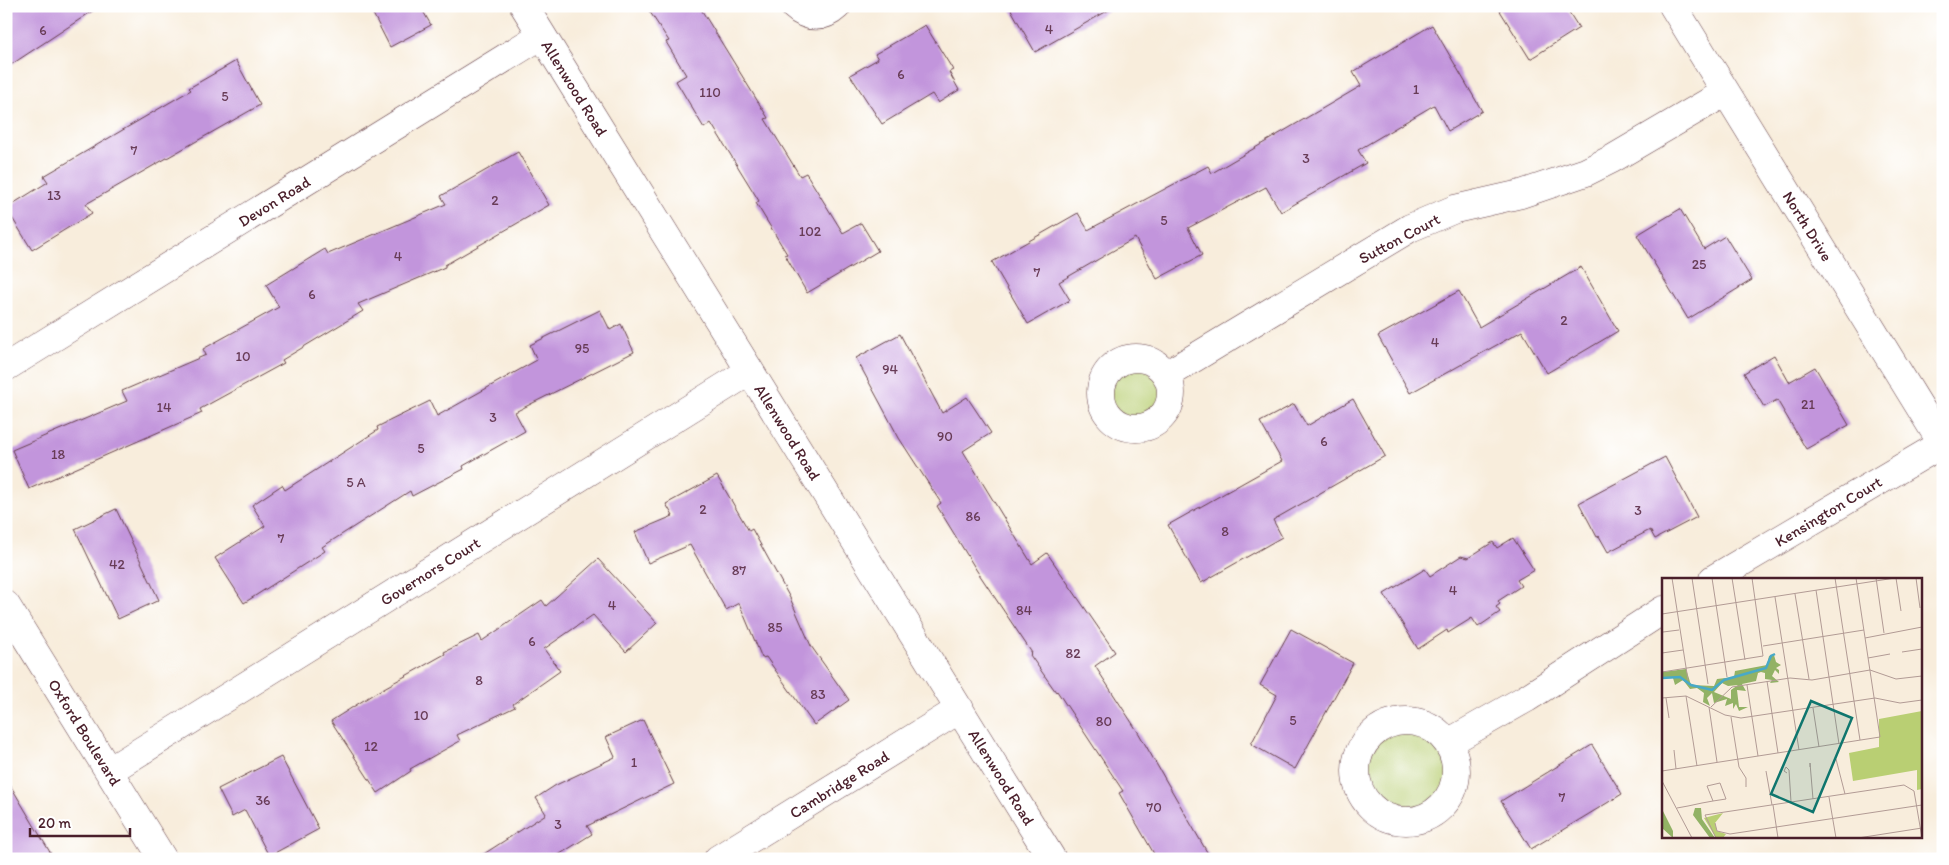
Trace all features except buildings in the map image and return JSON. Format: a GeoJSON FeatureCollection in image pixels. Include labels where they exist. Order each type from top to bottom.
{"type":"FeatureCollection","features":[{"type":"Feature","properties":{"kind":"street","name":"Allenwood Road"},"geometry":{"type":"LineString","coordinates":[[524,6],[1052,859]]}},
{"type":"Feature","properties":{"kind":"street"},"geometry":{"type":"LineString","coordinates":[[794,6],[807,15],[815,17],[830,13],[837,6]]}},
{"type":"Feature","properties":{"kind":"street","name":"North Drive"},"geometry":{"type":"LineString","coordinates":[[1673,6],[1942,444]]}},
{"type":"Feature","properties":{"kind":"street","name":"Devon Road"},"geometry":{"type":"LineString","coordinates":[[6,367],[542,36]]}},
{"type":"Feature","properties":{"kind":"street","name":"Sutton Court"},"geometry":{"type":"LineString","coordinates":[[1166,375],[1410,228],[1455,209],[1521,194],[1586,172],[1612,159],[1726,92]]}},
{"type":"Feature","properties":{"kind":"street","name":"Governors Court"},"geometry":{"type":"LineString","coordinates":[[110,771],[750,370]]}},
{"type":"Feature","properties":{"kind":"street","name":"Kensington Court"},"geometry":{"type":"LineString","coordinates":[[1716,578],[1942,444]]}},
{"type":"Feature","properties":{"kind":"street","name":"Oxford Boulevard"},"geometry":{"type":"LineString","coordinates":[[6,605],[164,859]]}},
{"type":"Feature","properties":{"kind":"street"},"geometry":{"type":"LineString","coordinates":[[1448,744],[1527,698],[1662,611]]}},
{"type":"Feature","properties":{"kind":"street","name":"Cambridge Road"},"geometry":{"type":"LineString","coordinates":[[718,859],[960,709]]}},
{"type":"Feature","properties":{"kind":"green space"},"geometry":{"type":"Polygon","coordinates":[[[1136,358],[1149,361],[1161,368],[1168,380],[1171,393],[1168,406],[1161,418],[1149,425],[1136,428],[1123,425],[1111,418],[1104,406],[1101,393],[1104,380],[1111,368],[1123,361],[1136,358]]]}},
{"type":"Feature","properties":{"kind":"green space"},"geometry":{"type":"Polygon","coordinates":[[[1406,721],[1416,722],[1434,729],[1448,743],[1455,761],[1455,781],[1448,799],[1434,813],[1416,820],[1406,821],[1396,820],[1378,813],[1364,799],[1357,781],[1356,771],[1357,761],[1364,743],[1378,729],[1396,722],[1406,721]]]}}]}
